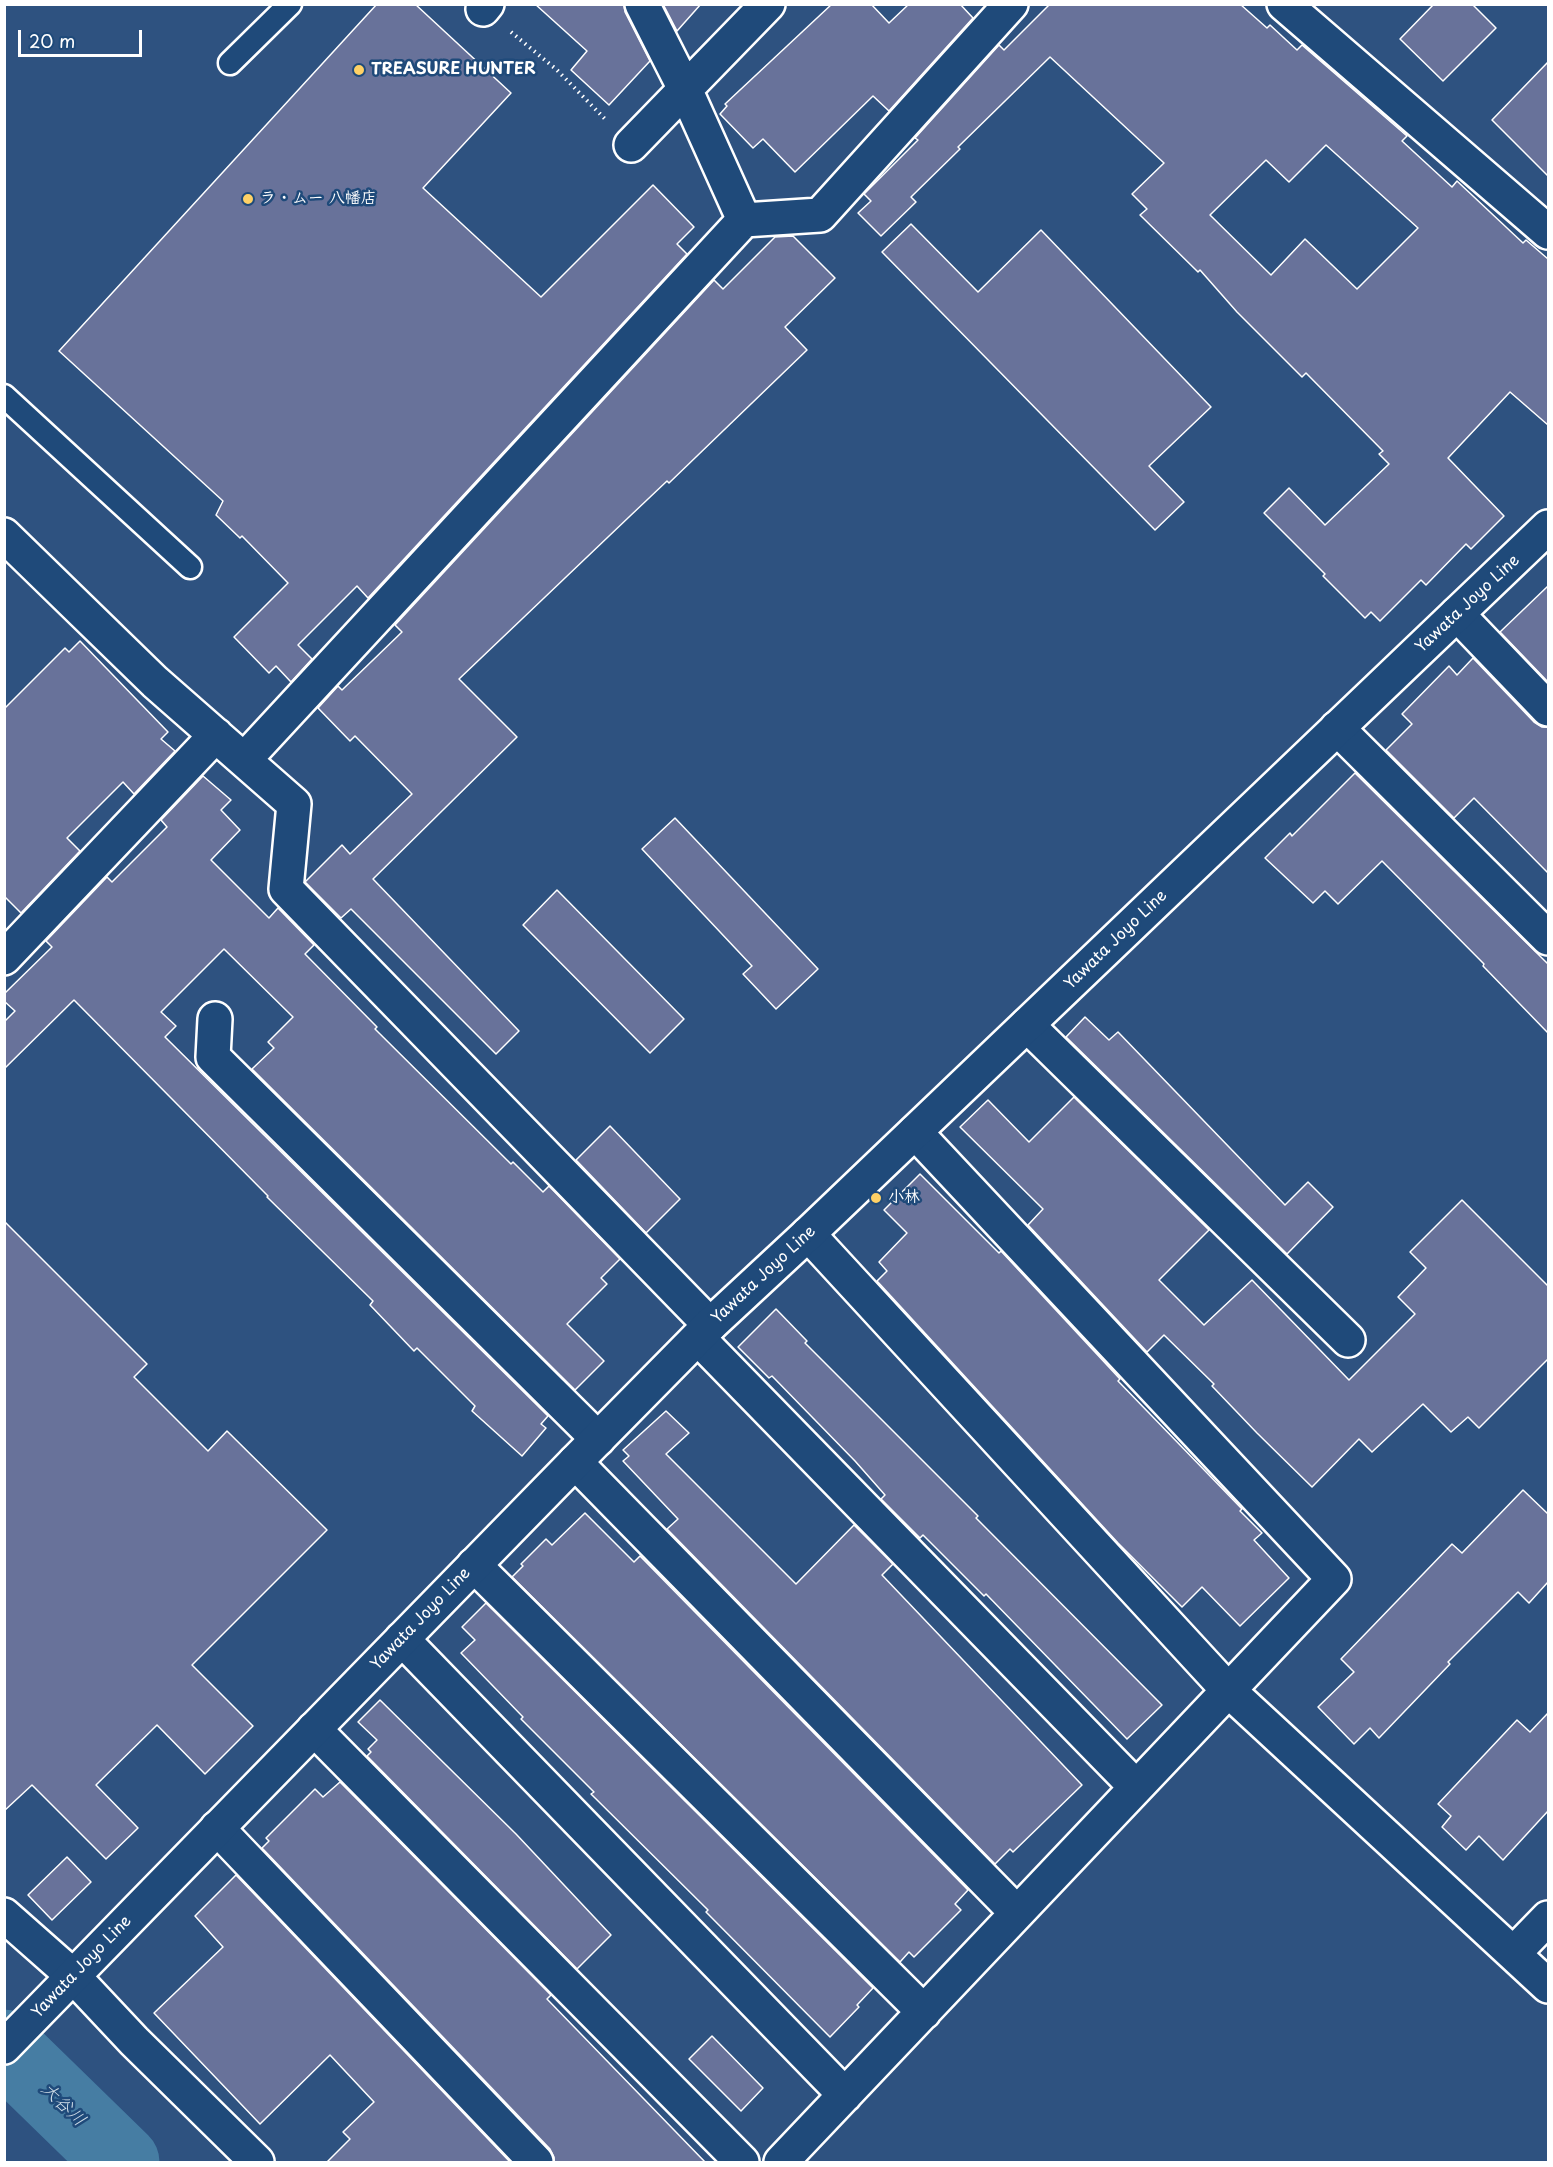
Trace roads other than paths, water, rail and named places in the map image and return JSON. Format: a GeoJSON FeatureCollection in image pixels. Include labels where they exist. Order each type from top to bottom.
{"type":"FeatureCollection","features":[{"type":"Feature","properties":{"kind":"street"},"geometry":{"type":"LineString","coordinates":[[642,4],[685,89],[744,220]]}},
{"type":"Feature","properties":{"kind":"street"},"geometry":{"type":"LineString","coordinates":[[631,145],[768,4]]}},
{"type":"Feature","properties":{"kind":"street"},"geometry":{"type":"LineString","coordinates":[[244,760],[744,220],[820,215],[1011,4]]}},
{"type":"Feature","properties":{"kind":"street"},"geometry":{"type":"LineString","coordinates":[[1284,4],[1548,232]]}},
{"type":"Feature","properties":{"kind":"street","name":"Yawata Joyo Line"},"geometry":{"type":"LineString","coordinates":[[4,2047],[704,1332],[1548,527]]}},
{"type":"Feature","properties":{"kind":"street"},"geometry":{"type":"LineString","coordinates":[[4,535],[155,682],[294,804],[286,889],[1136,1787]]}},
{"type":"Feature","properties":{"kind":"street"},"geometry":{"type":"LineString","coordinates":[[1457,614],[1548,709]]}},
{"type":"Feature","properties":{"kind":"street"},"geometry":{"type":"LineString","coordinates":[[1337,728],[1548,938]]}},
{"type":"Feature","properties":{"kind":"street"},"geometry":{"type":"LineString","coordinates":[[4,958],[216,735]]}},
{"type":"Feature","properties":{"kind":"street"},"geometry":{"type":"LineString","coordinates":[[215,1019],[213,1057],[598,1438]]}},
{"type":"Feature","properties":{"kind":"street"},"geometry":{"type":"LineString","coordinates":[[1027,1025],[1348,1340]]}},
{"type":"Feature","properties":{"kind":"street"},"geometry":{"type":"LineString","coordinates":[[781,2163],[1334,1579],[915,1132]]}},
{"type":"Feature","properties":{"kind":"street"},"geometry":{"type":"LineString","coordinates":[[808,1234],[1228,1690],[1548,1986]]}},
{"type":"Feature","properties":{"kind":"street"},"geometry":{"type":"LineString","coordinates":[[575,1462],[1017,1913]]}},
{"type":"Feature","properties":{"kind":"street"},"geometry":{"type":"LineString","coordinates":[[474,1565],[924,2012]]}},
{"type":"Feature","properties":{"kind":"street"},"geometry":{"type":"LineString","coordinates":[[402,1639],[845,2095]]}},
{"type":"Feature","properties":{"kind":"street"},"geometry":{"type":"LineString","coordinates":[[314,1728],[742,2163]]}},
{"type":"Feature","properties":{"kind":"street"},"geometry":{"type":"LineString","coordinates":[[217,1828],[536,2163]]}},
{"type":"Feature","properties":{"kind":"street"},"geometry":{"type":"LineString","coordinates":[[4,1915],[68,1981],[134,2041],[257,2163]]}},
{"type":"Feature","properties":{"kind":"street"},"geometry":{"type":"LineString","coordinates":[[1514,1953],[1548,1918]]}},
{"type":"Feature","properties":{"kind":"lane"},"geometry":{"type":"LineString","coordinates":[[230,63],[290,4]]}},
{"type":"Feature","properties":{"kind":"lane"},"geometry":{"type":"LineString","coordinates":[[4,396],[190,567]]}},
{"type":"Feature","properties":{"kind":"waterway","name":"大谷川"},"geometry":{"type":"LineString","coordinates":[[4,2047],[122,2162]]}},
{"type":"Feature","properties":{"kind":"place","name":"TREASURE HUNTER"},"geometry":{"type":"Point","coordinates":[359,70]}},
{"type":"Feature","properties":{"kind":"place","name":"ラ・ムー 八幡店"},"geometry":{"type":"Point","coordinates":[248,199]}},
{"type":"Feature","properties":{"kind":"place","name":"小林"},"geometry":{"type":"Point","coordinates":[876,1198]}}]}
